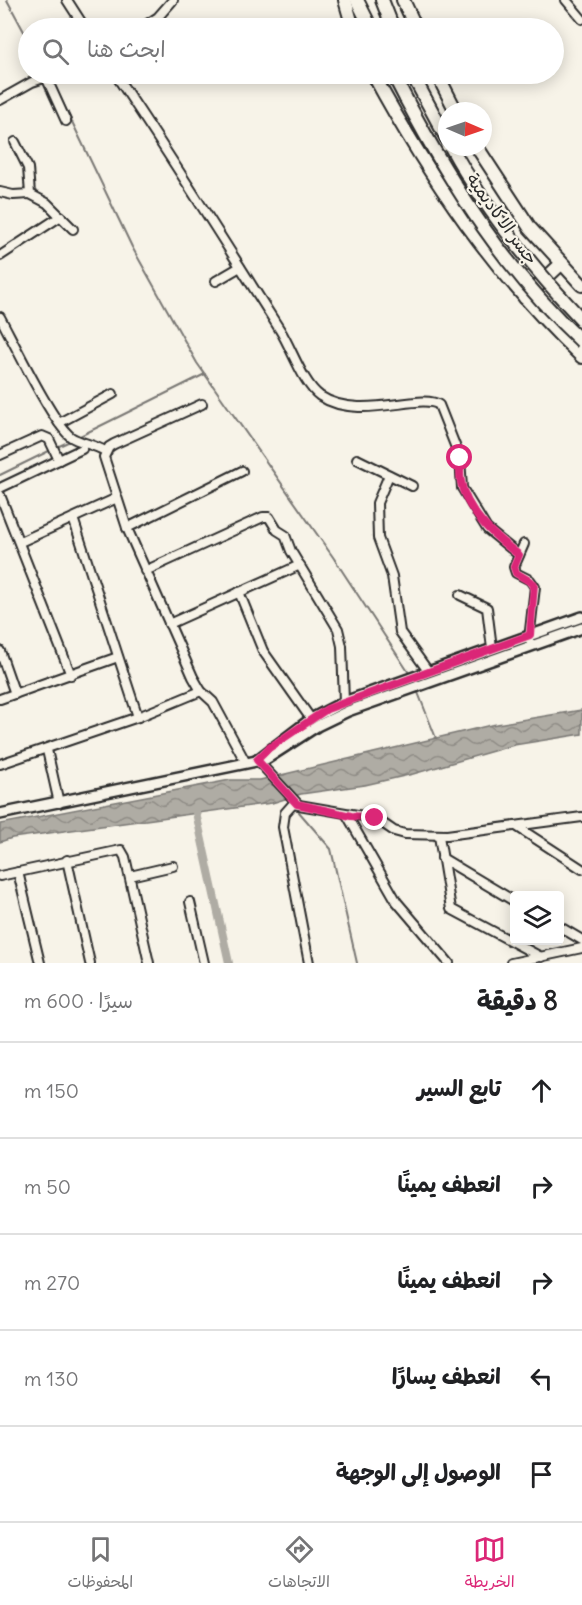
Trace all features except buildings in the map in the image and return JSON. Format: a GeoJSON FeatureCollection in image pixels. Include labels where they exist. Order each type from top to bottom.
{"type":"FeatureCollection","features":[{"type":"Feature","properties":{"kind":"highway"},"geometry":{"type":"LineString","coordinates":[[345,0],[350,18]]}},
{"type":"Feature","properties":{"kind":"highway"},"geometry":{"type":"LineString","coordinates":[[357,0],[366,18]]}},
{"type":"Feature","properties":{"kind":"highway"},"geometry":{"type":"LineString","coordinates":[[382,0],[389,18]]}},
{"type":"Feature","properties":{"kind":"highway"},"geometry":{"type":"LineString","coordinates":[[403,0],[411,18]]}},
{"type":"Feature","properties":{"kind":"highway"},"geometry":{"type":"LineString","coordinates":[[378,84],[403,129],[446,198],[525,299],[582,357]]}},
{"type":"Feature","properties":{"kind":"highway","name":"جسر الاكاديمية"},"geometry":{"type":"LineString","coordinates":[[398,84],[436,155],[492,240],[536,295],[582,342]]}},
{"type":"Feature","properties":{"kind":"highway"},"geometry":{"type":"LineString","coordinates":[[417,84],[438,122]]}},
{"type":"Feature","properties":{"kind":"highway"},"geometry":{"type":"LineString","coordinates":[[442,84],[451,102]]}},
{"type":"Feature","properties":{"kind":"highway","name":"جسر الاكاديمية"},"geometry":{"type":"LineString","coordinates":[[457,156],[500,225],[550,286],[582,320]]}},
{"type":"Feature","properties":{"kind":"highway"},"geometry":{"type":"LineString","coordinates":[[483,156],[525,220],[561,264],[582,285]]}},
{"type":"Feature","properties":{"kind":"highway"},"geometry":{"type":"LineString","coordinates":[[525,299],[561,264]]}},
{"type":"Feature","properties":{"kind":"street"},"geometry":{"type":"LineString","coordinates":[[67,0],[79,18]]}},
{"type":"Feature","properties":{"kind":"street"},"geometry":{"type":"LineString","coordinates":[[156,18],[173,0]]}},
{"type":"Feature","properties":{"kind":"street"},"geometry":{"type":"LineString","coordinates":[[566,0],[582,19]]}},
{"type":"Feature","properties":{"kind":"street"},"geometry":{"type":"LineString","coordinates":[[0,100],[31,84]]}},
{"type":"Feature","properties":{"kind":"street"},"geometry":{"type":"LineString","coordinates":[[48,84],[66,121]]}},
{"type":"Feature","properties":{"kind":"street"},"geometry":{"type":"LineString","coordinates":[[121,84],[240,267],[317,394],[338,405],[360,408],[391,407],[430,401],[439,405],[460,458],[462,488],[487,529],[519,555]]}},
{"type":"Feature","properties":{"kind":"street"},"geometry":{"type":"LineString","coordinates":[[15,142],[28,168],[30,194]]}},
{"type":"Feature","properties":{"kind":"street"},"geometry":{"type":"LineString","coordinates":[[0,192],[13,195],[30,194],[47,203],[73,229]]}},
{"type":"Feature","properties":{"kind":"street"},"geometry":{"type":"LineString","coordinates":[[0,256],[61,216]]}},
{"type":"Feature","properties":{"kind":"street"},"geometry":{"type":"LineString","coordinates":[[216,281],[240,267]]}},
{"type":"Feature","properties":{"kind":"street"},"geometry":{"type":"LineString","coordinates":[[0,317],[59,423],[73,439],[91,443],[105,451]]}},
{"type":"Feature","properties":{"kind":"street"},"geometry":{"type":"LineString","coordinates":[[59,423],[113,394]]}},
{"type":"Feature","properties":{"kind":"street"},"geometry":{"type":"LineString","coordinates":[[202,404],[114,444],[105,451],[104,457],[127,528],[169,624],[201,691],[213,702],[246,763]]}},
{"type":"Feature","properties":{"kind":"street"},"geometry":{"type":"LineString","coordinates":[[0,455],[42,436],[49,440],[59,460]]}},
{"type":"Feature","properties":{"kind":"street"},"geometry":{"type":"LineString","coordinates":[[0,488],[82,448]]}},
{"type":"Feature","properties":{"kind":"street"},"geometry":{"type":"LineString","coordinates":[[357,459],[412,486]]}},
{"type":"Feature","properties":{"kind":"street"},"geometry":{"type":"LineString","coordinates":[[127,528],[242,471]]}},
{"type":"Feature","properties":{"kind":"street"},"geometry":{"type":"LineString","coordinates":[[389,476],[377,503],[378,538],[392,576],[400,632],[428,671]]}},
{"type":"Feature","properties":{"kind":"street"},"geometry":{"type":"LineString","coordinates":[[0,495],[71,675]]}},
{"type":"Feature","properties":{"kind":"street"},"geometry":{"type":"LineString","coordinates":[[20,542],[117,498]]}},
{"type":"Feature","properties":{"kind":"street"},"geometry":{"type":"LineString","coordinates":[[145,571],[267,516],[285,535],[341,637],[344,702]]}},
{"type":"Feature","properties":{"kind":"street"},"geometry":{"type":"LineString","coordinates":[[74,518],[138,717]]}},
{"type":"Feature","properties":{"kind":"street"},"geometry":{"type":"LineString","coordinates":[[524,544],[514,570],[531,580],[535,587],[530,646]]}},
{"type":"Feature","properties":{"kind":"street"},"geometry":{"type":"LineString","coordinates":[[169,624],[300,565]]}},
{"type":"Feature","properties":{"kind":"street"},"geometry":{"type":"LineString","coordinates":[[239,592],[259,644],[311,719]]}},
{"type":"Feature","properties":{"kind":"street"},"geometry":{"type":"LineString","coordinates":[[460,595],[487,608],[492,648]]}},
{"type":"Feature","properties":{"kind":"street"},"geometry":{"type":"LineString","coordinates":[[257,760],[311,719],[344,702],[582,617]]}},
{"type":"Feature","properties":{"kind":"street"},"geometry":{"type":"LineString","coordinates":[[0,814],[271,758],[317,726],[348,711],[582,628]]}},
{"type":"Feature","properties":{"kind":"street"},"geometry":{"type":"LineString","coordinates":[[0,651],[15,694]]}},
{"type":"Feature","properties":{"kind":"street"},"geometry":{"type":"LineString","coordinates":[[0,699],[118,657]]}},
{"type":"Feature","properties":{"kind":"street"},"geometry":{"type":"LineString","coordinates":[[0,764],[47,750],[138,717],[201,691]]}},
{"type":"Feature","properties":{"kind":"street"},"geometry":{"type":"LineString","coordinates":[[47,750],[59,803]]}},
{"type":"Feature","properties":{"kind":"street"},"geometry":{"type":"LineString","coordinates":[[257,760],[297,804],[347,815],[375,818],[401,834],[439,836],[582,817]]}},
{"type":"Feature","properties":{"kind":"street"},"geometry":{"type":"LineString","coordinates":[[297,804],[285,813],[283,827],[309,963]]}},
{"type":"Feature","properties":{"kind":"street"},"geometry":{"type":"LineString","coordinates":[[347,815],[397,902],[449,963]]}},
{"type":"Feature","properties":{"kind":"street"},"geometry":{"type":"LineString","coordinates":[[516,826],[582,868]]}},
{"type":"Feature","properties":{"kind":"street"},"geometry":{"type":"LineString","coordinates":[[439,836],[451,909],[541,957]]}},
{"type":"Feature","properties":{"kind":"street"},"geometry":{"type":"LineString","coordinates":[[0,876],[117,849],[124,853],[149,963]]}},
{"type":"Feature","properties":{"kind":"street"},"geometry":{"type":"LineString","coordinates":[[442,858],[510,898]]}},
{"type":"Feature","properties":{"kind":"street"},"geometry":{"type":"LineString","coordinates":[[67,860],[90,963]]}},
{"type":"Feature","properties":{"kind":"street"},"geometry":{"type":"LineString","coordinates":[[130,876],[173,866]]}},
{"type":"Feature","properties":{"kind":"street"},"geometry":{"type":"LineString","coordinates":[[18,872],[40,963]]}},
{"type":"Feature","properties":{"kind":"street"},"geometry":{"type":"LineString","coordinates":[[190,902],[204,963]]}},
{"type":"Feature","properties":{"kind":"street"},"geometry":{"type":"LineString","coordinates":[[564,929],[582,940]]}},
{"type":"Feature","properties":{"kind":"street"},"geometry":{"type":"LineString","coordinates":[[511,963],[582,948]]}},
{"type":"Feature","properties":{"kind":"water"},"geometry":{"type":"Polygon","coordinates":[[[582,710],[582,734],[514,745],[413,774],[365,785],[301,794],[272,803],[12,838],[0,842],[0,824],[230,780],[260,780],[491,725],[582,710]]]}},
{"type":"Feature","properties":{"kind":"waterway"},"geometry":{"type":"LineString","coordinates":[[7,0],[18,20]]}},
{"type":"Feature","properties":{"kind":"waterway"},"geometry":{"type":"LineString","coordinates":[[54,84],[132,247],[197,363],[333,557],[409,673]]}},
{"type":"Feature","properties":{"kind":"waterway"},"geometry":{"type":"LineString","coordinates":[[78,437],[205,374]]}},
{"type":"Feature","properties":{"kind":"waterway"},"geometry":{"type":"LineString","coordinates":[[57,447],[70,441]]}},
{"type":"Feature","properties":{"kind":"waterway"},"geometry":{"type":"LineString","coordinates":[[0,475],[51,450]]}},
{"type":"Feature","properties":{"kind":"waterway"},"geometry":{"type":"LineString","coordinates":[[417,690],[436,738]]}},
{"type":"Feature","properties":{"kind":"waterway"},"geometry":{"type":"LineString","coordinates":[[299,812],[331,849],[357,963]]}},
{"type":"Feature","properties":{"kind":"waterway"},"geometry":{"type":"LineString","coordinates":[[196,813],[229,963]]}},
{"type":"Feature","properties":{"kind":"route"},"geometry":{"type":"LineString","coordinates":[[375,818],[351,816],[297,804],[257,760],[269,748],[327,709],[530,635],[534,584],[531,580],[516,573],[514,567],[519,555],[492,535],[462,488],[460,458]]}}]}
